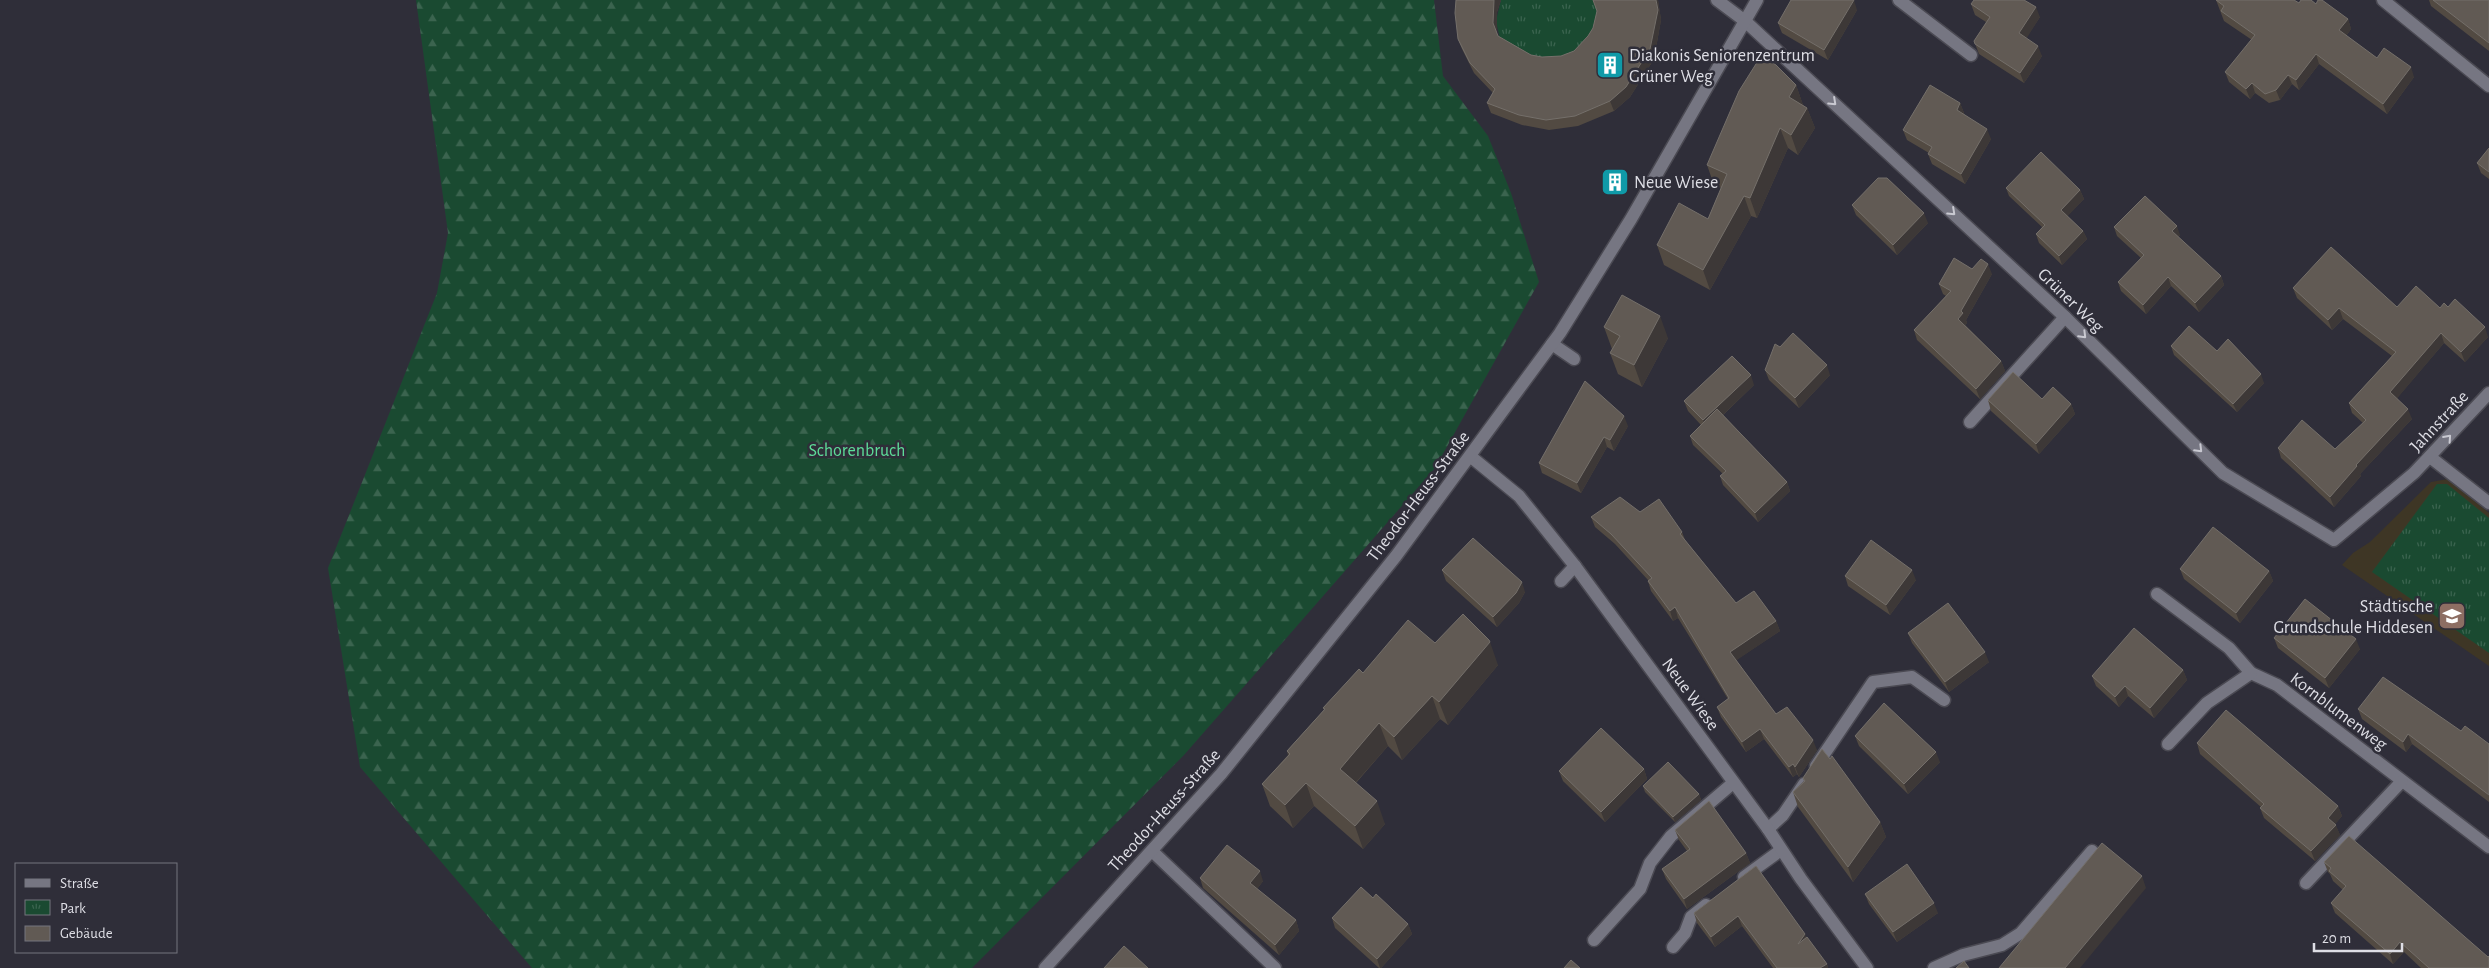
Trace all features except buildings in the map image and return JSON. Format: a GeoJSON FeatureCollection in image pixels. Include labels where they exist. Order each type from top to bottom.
{"type":"FeatureCollection","features":[{"type":"Feature","properties":{"kind":"street","name":"Grüner Weg"},"geometry":{"type":"LineString","coordinates":[[1717,0],[1746,21],[2065,318],[2223,473],[2334,540],[2414,473]]}},
{"type":"Feature","properties":{"kind":"street","name":"Theodor-Heuss-Straße"},"geometry":{"type":"LineString","coordinates":[[1044,968],[1152,851],[1266,720],[1396,556],[1470,456],[1552,344],[1631,219],[1757,0]]}},
{"type":"Feature","properties":{"kind":"street"},"geometry":{"type":"LineString","coordinates":[[1899,0],[1971,55]]}},
{"type":"Feature","properties":{"kind":"street"},"geometry":{"type":"LineString","coordinates":[[2392,3],[2489,86]]}},
{"type":"Feature","properties":{"kind":"street"},"geometry":{"type":"LineString","coordinates":[[1970,422],[2065,318]]}},
{"type":"Feature","properties":{"kind":"street"},"geometry":{"type":"LineString","coordinates":[[1552,344],[1574,359]]}},
{"type":"Feature","properties":{"kind":"street","name":"Jahnstraße"},"geometry":{"type":"LineString","coordinates":[[2414,473],[2489,393]]}},
{"type":"Feature","properties":{"kind":"street","name":"Neue Wiese"},"geometry":{"type":"LineString","coordinates":[[1470,456],[1519,496],[1575,566],[1768,829],[1862,966]]}},
{"type":"Feature","properties":{"kind":"street"},"geometry":{"type":"LineString","coordinates":[[2430,457],[2489,503]]}},
{"type":"Feature","properties":{"kind":"street"},"geometry":{"type":"LineString","coordinates":[[1561,581],[1575,566]]}},
{"type":"Feature","properties":{"kind":"street","name":"Kornblumenweg"},"geometry":{"type":"LineString","coordinates":[[2157,594],[2229,648],[2251,673],[2277,686],[2489,847]]}},
{"type":"Feature","properties":{"kind":"street"},"geometry":{"type":"LineString","coordinates":[[2168,744],[2207,703],[2251,673]]}},
{"type":"Feature","properties":{"kind":"street"},"geometry":{"type":"LineString","coordinates":[[1768,829],[1783,815],[1873,682],[1912,677],[1944,700]]}},
{"type":"Feature","properties":{"kind":"street"},"geometry":{"type":"LineString","coordinates":[[2306,883],[2402,781]]}},
{"type":"Feature","properties":{"kind":"street"},"geometry":{"type":"LineString","coordinates":[[1594,940],[1640,890],[1650,863],[1671,836],[1732,782]]}},
{"type":"Feature","properties":{"kind":"street"},"geometry":{"type":"LineString","coordinates":[[1736,883],[1781,850]]}},
{"type":"Feature","properties":{"kind":"street"},"geometry":{"type":"LineString","coordinates":[[1152,851],[1275,968]]}},
{"type":"Feature","properties":{"kind":"street"},"geometry":{"type":"LineString","coordinates":[[1934,968],[1963,955],[2002,944],[2021,933],[2092,851]]}},
{"type":"Feature","properties":{"kind":"street"},"geometry":{"type":"LineString","coordinates":[[1673,947],[1685,933],[1691,917],[1713,900]]}},
{"type":"Feature","properties":{"kind":"shaded area","name":"Städtische Grundschule Hiddesen"},"geometry":{"type":"Polygon","coordinates":[[[2448,479],[2489,513],[2489,666],[2342,565],[2353,553],[2370,542],[2431,482],[2448,479]]]}},
{"type":"Feature","properties":{"kind":"green space","name":"Schorenbruch"},"geometry":{"type":"Polygon","coordinates":[[[416,0],[1434,0],[1443,76],[1488,136],[1511,193],[1539,282],[1435,468],[1184,755],[972,968],[532,968],[360,767],[328,568],[437,293],[448,233],[416,0]]]}},
{"type":"Feature","properties":{"kind":"green space"},"geometry":{"type":"Polygon","coordinates":[[[1501,0],[1594,0],[1599,12],[1600,26],[1564,66],[1502,48],[1496,21],[1501,0]]]}},
{"type":"Feature","properties":{"kind":"green space","name":"Städtische Grundschule Hiddesen"},"geometry":{"type":"Polygon","coordinates":[[[2437,484],[2447,484],[2489,518],[2489,653],[2372,572],[2437,484]]]}},
{"type":"Feature","properties":{"kind":"place","name":"Diakonis Seniorenzentrum Grüner Weg"},"geometry":{"type":"Point","coordinates":[1610,65]}},
{"type":"Feature","properties":{"kind":"place","name":"Neue Wiese"},"geometry":{"type":"Point","coordinates":[1615,182]}},
{"type":"Feature","properties":{"kind":"place","name":"Städtische Grundschule Hiddesen"},"geometry":{"type":"Point","coordinates":[2452,616]}}]}
